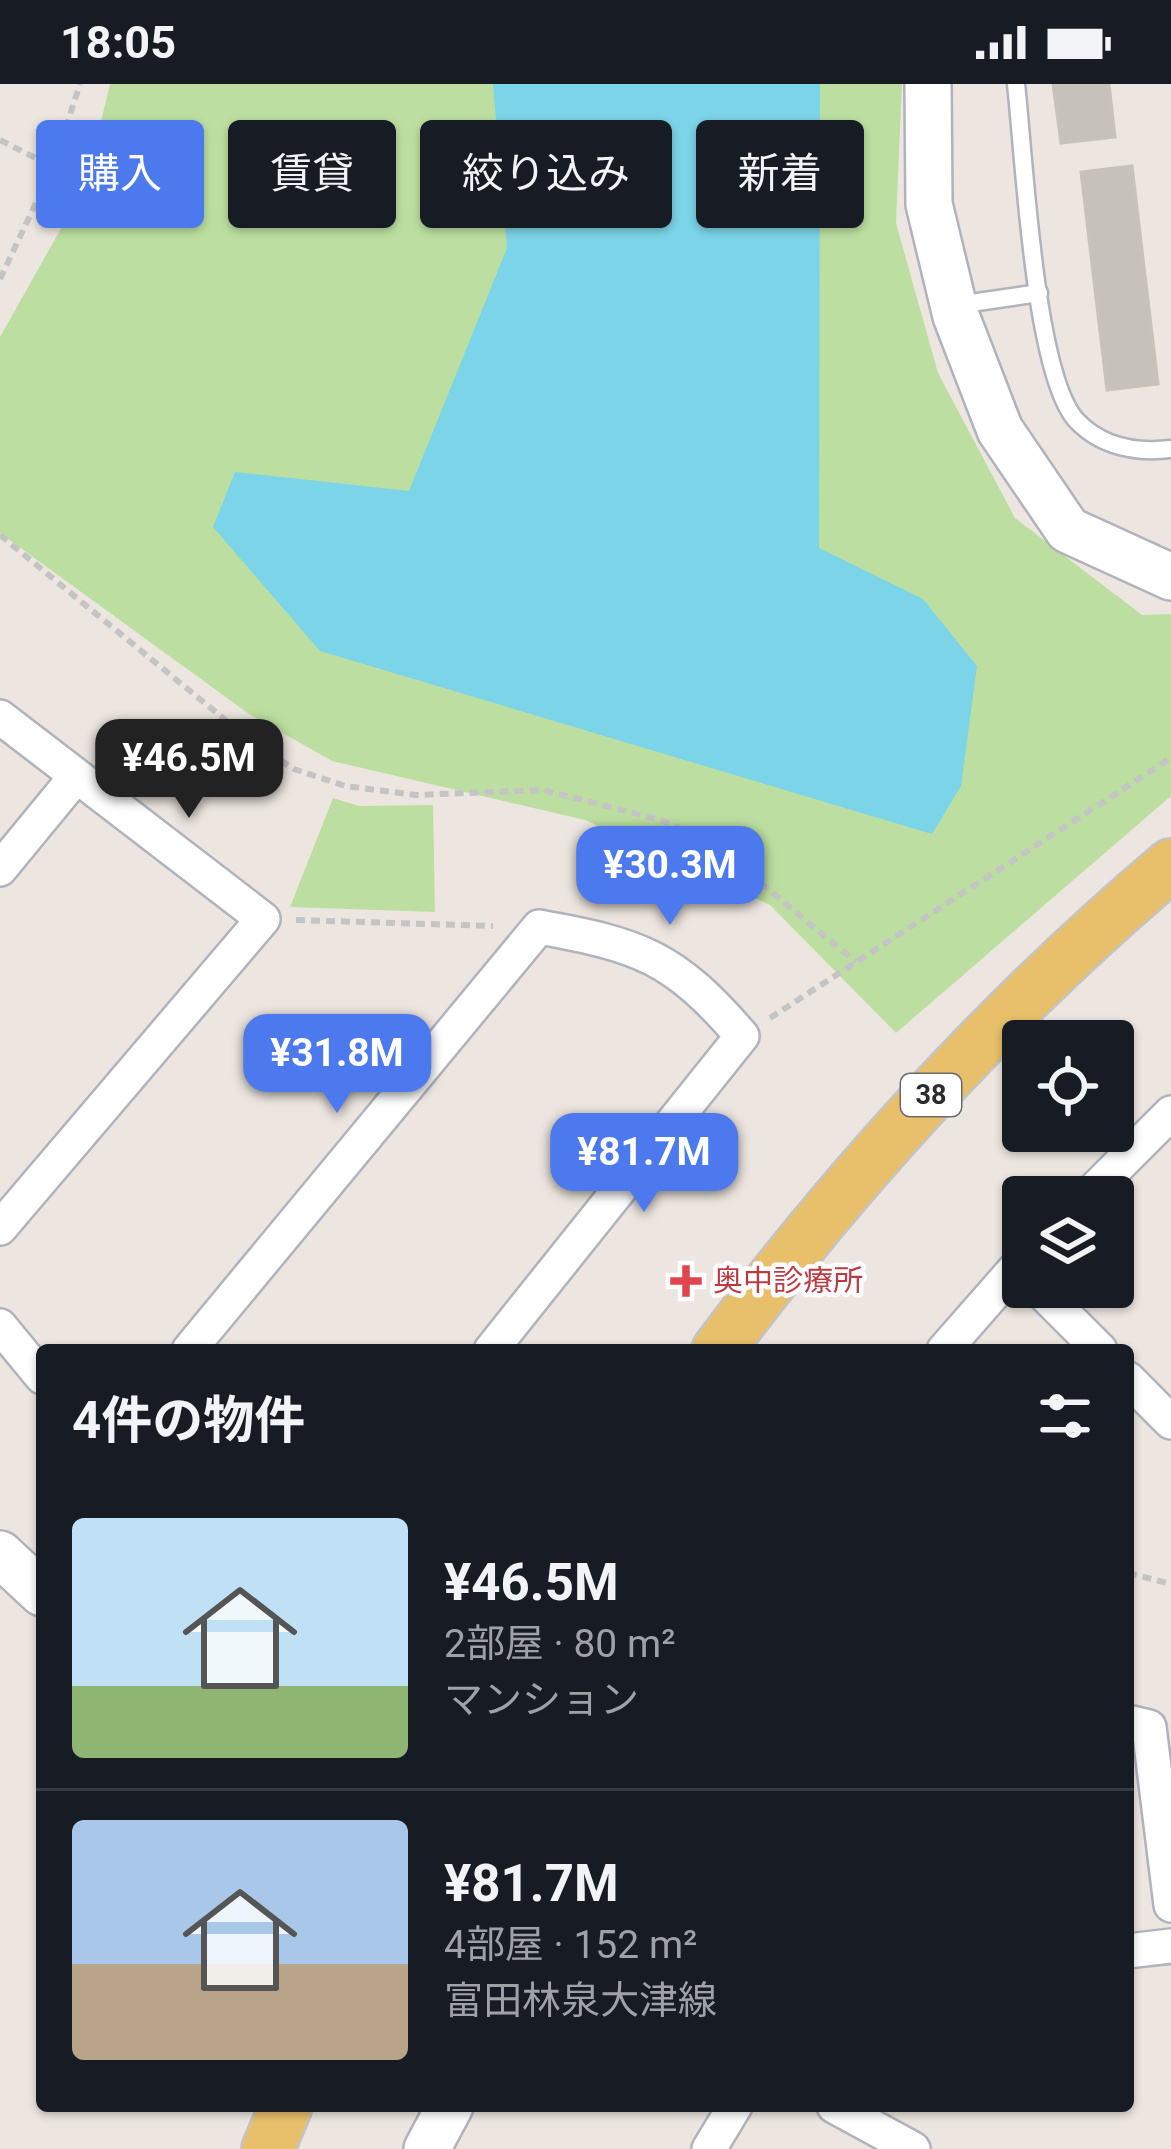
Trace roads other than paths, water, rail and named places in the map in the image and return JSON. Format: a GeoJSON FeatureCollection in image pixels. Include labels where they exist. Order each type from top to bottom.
{"type":"FeatureCollection","features":[{"type":"Feature","properties":{"kind":"main road","name":"38"},"geometry":{"type":"LineString","coordinates":[[723,1344],[809,1234],[940,1084],[1171,865]]}},
{"type":"Feature","properties":{"kind":"main road"},"geometry":{"type":"LineString","coordinates":[[268,2149],[283,2112]]}},
{"type":"Feature","properties":{"kind":"street"},"geometry":{"type":"LineString","coordinates":[[928,84],[929,204],[953,306],[1000,430],[1068,530],[1171,577]]}},
{"type":"Feature","properties":{"kind":"street"},"geometry":{"type":"LineString","coordinates":[[0,717],[74,779],[263,919],[0,1228]]}},
{"type":"Feature","properties":{"kind":"street"},"geometry":{"type":"LineString","coordinates":[[0,869],[74,779]]}},
{"type":"Feature","properties":{"kind":"street"},"geometry":{"type":"LineString","coordinates":[[194,1344],[538,927],[625,942],[694,981],[742,1036],[496,1344]]}},
{"type":"Feature","properties":{"kind":"street"},"geometry":{"type":"LineString","coordinates":[[1108,1176],[1171,1113]]}},
{"type":"Feature","properties":{"kind":"street"},"geometry":{"type":"LineString","coordinates":[[950,1344],[1002,1294]]}},
{"type":"Feature","properties":{"kind":"street"},"geometry":{"type":"LineString","coordinates":[[1060,1308],[1094,1344]]}},
{"type":"Feature","properties":{"kind":"street"},"geometry":{"type":"LineString","coordinates":[[0,1326],[36,1370]]}},
{"type":"Feature","properties":{"kind":"street"},"geometry":{"type":"LineString","coordinates":[[1134,1384],[1171,1422]]}},
{"type":"Feature","properties":{"kind":"street"},"geometry":{"type":"LineString","coordinates":[[0,1554],[36,1588]]}},
{"type":"Feature","properties":{"kind":"street"},"geometry":{"type":"LineString","coordinates":[[1134,1724],[1148,1727],[1171,1905]]}},
{"type":"Feature","properties":{"kind":"street"},"geometry":{"type":"LineString","coordinates":[[1134,1950],[1171,1946]]}},
{"type":"Feature","properties":{"kind":"street"},"geometry":{"type":"LineString","coordinates":[[428,2149],[447,2112]]}},
{"type":"Feature","properties":{"kind":"street"},"geometry":{"type":"LineString","coordinates":[[709,2149],[731,2112]]}},
{"type":"Feature","properties":{"kind":"street"},"geometry":{"type":"LineString","coordinates":[[846,2112],[914,2149]]}},
{"type":"Feature","properties":{"kind":"lane"},"geometry":{"type":"LineString","coordinates":[[1016,84],[1052,366],[1074,419],[1106,442],[1144,452],[1171,449]]}},
{"type":"Feature","properties":{"kind":"lane"},"geometry":{"type":"LineString","coordinates":[[953,306],[1040,292]]}},
{"type":"Feature","properties":{"kind":"water"},"geometry":{"type":"Polygon","coordinates":[[[493,84],[820,84],[820,120],[696,120],[696,228],[820,228],[819,548],[923,599],[977,666],[961,786],[932,834],[320,651],[213,527],[235,472],[409,491],[507,248],[505,228],[672,228],[672,120],[496,120],[493,84]]]}},
{"type":"Feature","properties":{"kind":"place","name":"奥中診療所"},"geometry":{"type":"Point","coordinates":[686,1281]}}]}
